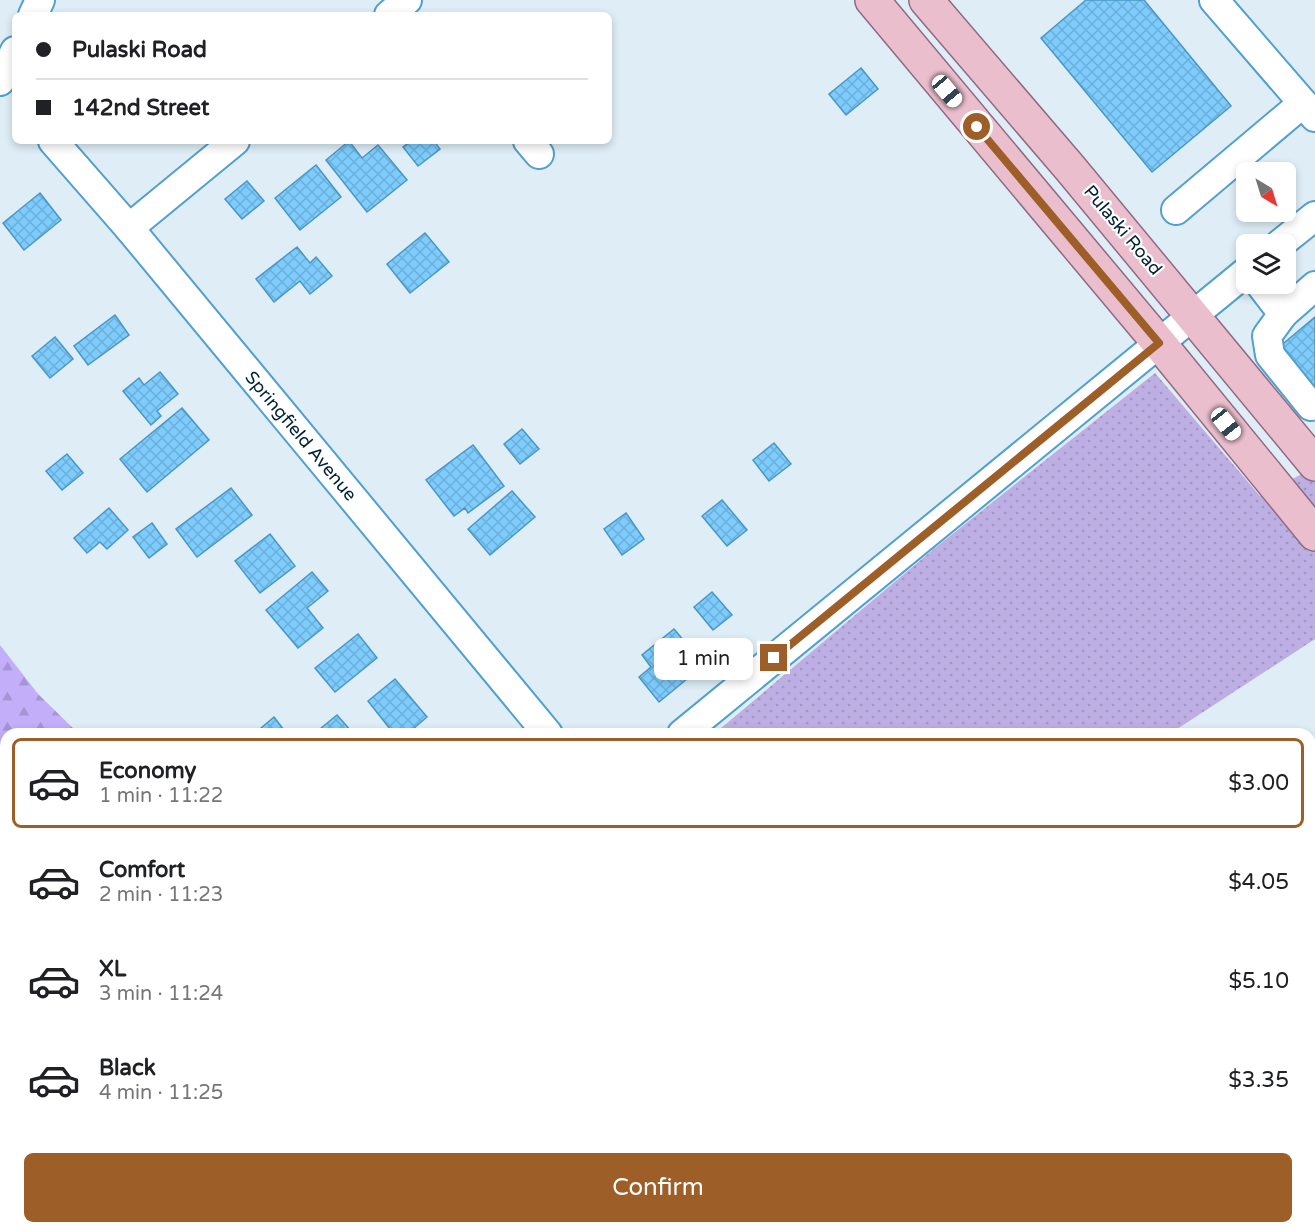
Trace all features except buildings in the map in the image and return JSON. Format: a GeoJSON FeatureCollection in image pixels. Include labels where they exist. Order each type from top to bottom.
{"type":"FeatureCollection","features":[{"type":"Feature","properties":{"kind":"main road"},"geometry":{"type":"LineString","coordinates":[[872,0],[1159,343],[1315,534]]}},
{"type":"Feature","properties":{"kind":"main road","name":"Pulaski Road"},"geometry":{"type":"LineString","coordinates":[[926,0],[1194,315],[1315,464]]}},
{"type":"Feature","properties":{"kind":"street"},"geometry":{"type":"LineString","coordinates":[[393,12],[408,0],[419,12]]}},
{"type":"Feature","properties":{"kind":"street"},"geometry":{"type":"LineString","coordinates":[[1176,210],[1309,110],[1214,0]]}},
{"type":"Feature","properties":{"kind":"street"},"geometry":{"type":"LineString","coordinates":[[12,57],[0,81],[12,95]]}},
{"type":"Feature","properties":{"kind":"street","name":"Springfield Avenue"},"geometry":{"type":"LineString","coordinates":[[55,144],[129,228],[543,728]]}},
{"type":"Feature","properties":{"kind":"street"},"geometry":{"type":"LineString","coordinates":[[129,228],[232,144]]}},
{"type":"Feature","properties":{"kind":"street"},"geometry":{"type":"LineString","coordinates":[[1292,234],[1315,216]]}},
{"type":"Feature","properties":{"kind":"street"},"geometry":{"type":"LineString","coordinates":[[689,728],[1236,280]]}},
{"type":"Feature","properties":{"kind":"street"},"geometry":{"type":"LineString","coordinates":[[1285,428],[1313,404],[1270,355],[1267,336],[1283,314],[1315,286]]}},
{"type":"Feature","properties":{"kind":"street"},"geometry":{"type":"LineString","coordinates":[[1268,294],[1283,314]]}},
{"type":"Feature","properties":{"kind":"street"},"geometry":{"type":"LineString","coordinates":[[1244,377],[1270,355]]}},
{"type":"Feature","properties":{"kind":"shaded area"},"geometry":{"type":"Polygon","coordinates":[[[1155,373],[1260,496],[1315,467],[1315,639],[1179,728],[721,728],[935,548],[1155,373]]]}},
{"type":"Feature","properties":{"kind":"green space"},"geometry":{"type":"Polygon","coordinates":[[[0,645],[38,694],[73,728],[0,728],[0,645]]]}},
{"type":"Feature","properties":{"kind":"route"},"geometry":{"type":"LineString","coordinates":[[774,658],[1159,343],[977,127]]}}]}
